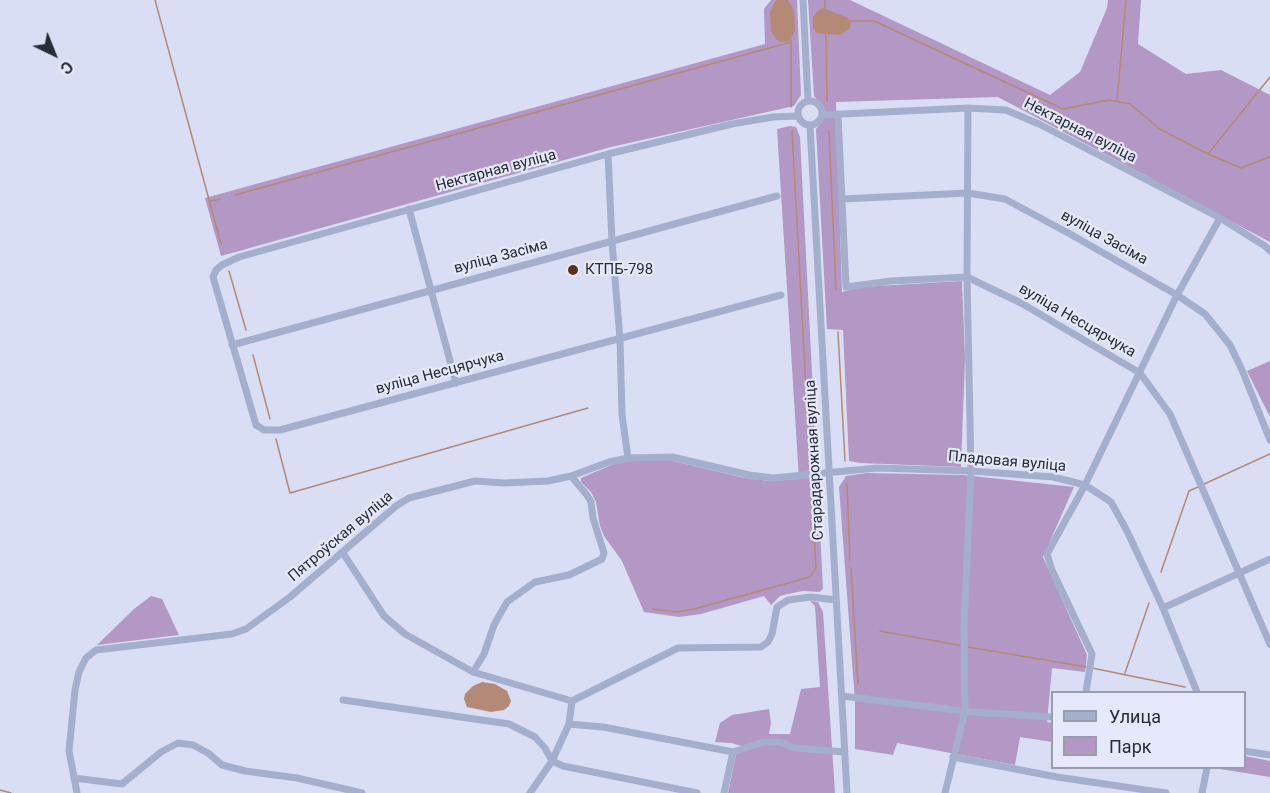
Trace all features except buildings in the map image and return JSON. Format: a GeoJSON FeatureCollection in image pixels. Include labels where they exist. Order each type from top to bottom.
{"type":"FeatureCollection","features":[{"type":"Feature","properties":{"kind":"street"},"geometry":{"type":"LineString","coordinates":[[803,0],[808,101]]}},
{"type":"Feature","properties":{"kind":"street"},"geometry":{"type":"LineString","coordinates":[[808,101],[818,104],[822,115],[819,122],[810,126],[801,123],[798,116],[799,108],[808,101]]}},
{"type":"Feature","properties":{"kind":"street"},"geometry":{"type":"LineString","coordinates":[[945,793],[965,711],[964,626],[971,471],[967,277],[968,108]]}},
{"type":"Feature","properties":{"kind":"street","name":"Нектарная вуліца"},"geometry":{"type":"LineString","coordinates":[[822,115],[968,108],[1006,110],[1039,124],[1220,218],[1270,251]]}},
{"type":"Feature","properties":{"kind":"street"},"geometry":{"type":"LineString","coordinates":[[838,115],[842,200]]}},
{"type":"Feature","properties":{"kind":"street","name":"Нектарная вуліца"},"geometry":{"type":"LineString","coordinates":[[213,277],[222,265],[238,257],[608,154],[732,124],[773,117],[798,116]]}},
{"type":"Feature","properties":{"kind":"street","name":"Старадарожная вуліца"},"geometry":{"type":"LineString","coordinates":[[810,126],[848,793]]}},
{"type":"Feature","properties":{"kind":"street"},"geometry":{"type":"LineString","coordinates":[[608,154],[620,339],[622,415],[628,458]]}},
{"type":"Feature","properties":{"kind":"street","name":"вуліца Засіма"},"geometry":{"type":"LineString","coordinates":[[842,200],[968,193],[1005,199],[1177,295],[1205,314],[1230,345],[1270,440]]}},
{"type":"Feature","properties":{"kind":"street","name":"вуліца Засіма"},"geometry":{"type":"LineString","coordinates":[[232,345],[777,196]]}},
{"type":"Feature","properties":{"kind":"street","name":"вуліца Несцярчука"},"geometry":{"type":"LineString","coordinates":[[842,200],[846,287],[891,280],[967,277],[1021,303],[1140,373],[1170,414],[1270,644]]}},
{"type":"Feature","properties":{"kind":"street"},"geometry":{"type":"LineString","coordinates":[[409,209],[456,383]]}},
{"type":"Feature","properties":{"kind":"street"},"geometry":{"type":"LineString","coordinates":[[1086,691],[1092,654],[1052,570],[1047,554],[1085,485],[1177,295],[1220,218]]}},
{"type":"Feature","properties":{"kind":"street","name":"вуліца Несцярчука"},"geometry":{"type":"LineString","coordinates":[[213,277],[256,425],[264,430],[280,430],[780,295]]}},
{"type":"Feature","properties":{"kind":"street","name":"Пятроўская вуліца"},"geometry":{"type":"LineString","coordinates":[[77,793],[69,751],[70,728],[79,672],[86,658],[96,650],[115,646],[231,634],[246,628],[290,597],[396,506],[422,493],[475,481],[504,483],[548,481],[628,458],[672,458],[773,478],[830,472]]}},
{"type":"Feature","properties":{"kind":"street","name":"Пладовая вуліца"},"geometry":{"type":"LineString","coordinates":[[830,472],[877,468],[971,471],[1053,477],[1085,485],[1111,502],[1127,531],[1163,608],[1196,691]]}},
{"type":"Feature","properties":{"kind":"street"},"geometry":{"type":"LineString","coordinates":[[473,672],[484,654],[494,626],[507,602],[535,582],[569,575],[602,559],[604,553],[593,518],[591,502],[571,476]]}},
{"type":"Feature","properties":{"kind":"street"},"geometry":{"type":"LineString","coordinates":[[343,553],[384,616],[405,634],[473,672],[572,701],[678,648],[761,647],[768,642],[772,634],[777,607],[788,600],[811,597],[836,600]]}},
{"type":"Feature","properties":{"kind":"street"},"geometry":{"type":"LineString","coordinates":[[1163,608],[1270,559]]}},
{"type":"Feature","properties":{"kind":"street"},"geometry":{"type":"LineString","coordinates":[[842,696],[965,711],[1051,717]]}},
{"type":"Feature","properties":{"kind":"street"},"geometry":{"type":"LineString","coordinates":[[343,700],[509,724],[535,737],[546,748],[552,761],[563,766],[697,793]]}},
{"type":"Feature","properties":{"kind":"street"},"geometry":{"type":"LineString","coordinates":[[530,793],[552,761],[569,724],[572,701]]}},
{"type":"Feature","properties":{"kind":"street"},"geometry":{"type":"LineString","coordinates":[[569,724],[603,727],[733,752],[763,742],[780,742],[795,748],[845,752]]}},
{"type":"Feature","properties":{"kind":"street"},"geometry":{"type":"LineString","coordinates":[[74,778],[122,784],[161,752],[178,743],[193,745],[208,753],[222,765],[245,771],[297,778],[362,793]]}},
{"type":"Feature","properties":{"kind":"street"},"geometry":{"type":"LineString","coordinates":[[1246,751],[1270,755]]}},
{"type":"Feature","properties":{"kind":"street"},"geometry":{"type":"LineString","coordinates":[[724,793],[733,752]]}},
{"type":"Feature","properties":{"kind":"street"},"geometry":{"type":"LineString","coordinates":[[953,757],[1057,777],[1166,793]]}},
{"type":"Feature","properties":{"kind":"street"},"geometry":{"type":"LineString","coordinates":[[1202,793],[1207,769]]}},
{"type":"Feature","properties":{"kind":"green space"},"geometry":{"type":"Polygon","coordinates":[[[771,0],[797,0],[801,95],[794,106],[611,147],[221,256],[205,198],[765,44],[764,9],[771,0]]]}},
{"type":"Feature","properties":{"kind":"green space"},"geometry":{"type":"Polygon","coordinates":[[[808,0],[850,0],[1050,95],[1080,72],[1107,8],[1108,0],[1141,0],[1138,44],[1186,74],[1221,70],[1270,95],[1270,242],[998,97],[836,102],[842,292],[861,287],[962,281],[965,358],[961,467],[849,461],[843,330],[827,329],[816,129],[823,121],[823,107],[814,96],[808,0]]]}},
{"type":"Feature","properties":{"kind":"green space"},"geometry":{"type":"Polygon","coordinates":[[[796,127],[800,137],[823,589],[819,592],[803,591],[780,596],[771,605],[764,596],[701,614],[679,617],[644,612],[622,561],[604,536],[596,502],[591,492],[581,482],[581,478],[614,464],[641,459],[669,460],[745,478],[770,481],[799,479],[777,129],[796,127]]]}},
{"type":"Feature","properties":{"kind":"green space"},"geometry":{"type":"Polygon","coordinates":[[[1270,361],[1270,417],[1247,371],[1270,361]]]}},
{"type":"Feature","properties":{"kind":"green space"},"geometry":{"type":"Polygon","coordinates":[[[867,473],[963,475],[1074,487],[1043,557],[1087,655],[1085,672],[1052,668],[1047,722],[1051,723],[1051,742],[1020,737],[1015,765],[897,743],[893,755],[855,749],[855,702],[839,487],[846,476],[867,473]]]}},
{"type":"Feature","properties":{"kind":"green space"},"geometry":{"type":"Polygon","coordinates":[[[151,596],[162,599],[179,635],[97,645],[134,609],[151,596]]]}},
{"type":"Feature","properties":{"kind":"green space"},"geometry":{"type":"Polygon","coordinates":[[[810,601],[818,602],[823,612],[835,793],[728,793],[736,755],[742,746],[715,742],[720,723],[732,715],[769,709],[771,723],[769,734],[790,734],[801,689],[820,687],[815,606],[810,601]]]}},
{"type":"Feature","properties":{"kind":"green space"},"geometry":{"type":"Polygon","coordinates":[[[1246,756],[1270,761],[1270,777],[1220,769],[1246,769],[1246,756]]]}},
{"type":"Feature","properties":{"kind":"shaded area"},"geometry":{"type":"Polygon","coordinates":[[[776,0],[788,0],[794,10],[795,31],[789,41],[777,40],[771,31],[770,12],[776,0]]]}},
{"type":"Feature","properties":{"kind":"shaded area"},"geometry":{"type":"Polygon","coordinates":[[[823,8],[848,18],[851,22],[850,28],[840,35],[817,33],[813,28],[813,17],[823,8]]]}},
{"type":"Feature","properties":{"kind":"shaded area"},"geometry":{"type":"Polygon","coordinates":[[[482,682],[495,684],[507,691],[511,701],[509,706],[504,710],[491,712],[467,707],[465,694],[473,686],[482,682]]]}},
{"type":"Feature","properties":{"kind":"waterway"},"geometry":{"type":"LineString","coordinates":[[155,0],[221,244]]}},
{"type":"Feature","properties":{"kind":"waterway"},"geometry":{"type":"LineString","coordinates":[[825,0],[825,10]]}},
{"type":"Feature","properties":{"kind":"waterway"},"geometry":{"type":"LineString","coordinates":[[1117,101],[1126,0]]}},
{"type":"Feature","properties":{"kind":"waterway"},"geometry":{"type":"LineString","coordinates":[[850,21],[874,21],[1063,109],[1109,100],[1130,104],[1161,130],[1241,168],[1270,157]]}},
{"type":"Feature","properties":{"kind":"waterway"},"geometry":{"type":"LineString","coordinates":[[826,33],[827,101]]}},
{"type":"Feature","properties":{"kind":"waterway"},"geometry":{"type":"LineString","coordinates":[[791,39],[791,107]]}},
{"type":"Feature","properties":{"kind":"waterway"},"geometry":{"type":"LineString","coordinates":[[235,195],[791,42]]}},
{"type":"Feature","properties":{"kind":"waterway"},"geometry":{"type":"LineString","coordinates":[[1208,154],[1270,77]]}},
{"type":"Feature","properties":{"kind":"waterway"},"geometry":{"type":"LineString","coordinates":[[792,131],[810,461]]}},
{"type":"Feature","properties":{"kind":"waterway"},"geometry":{"type":"LineString","coordinates":[[829,131],[836,290]]}},
{"type":"Feature","properties":{"kind":"waterway"},"geometry":{"type":"LineString","coordinates":[[211,201],[220,199]]}},
{"type":"Feature","properties":{"kind":"waterway"},"geometry":{"type":"LineString","coordinates":[[229,271],[246,330]]}},
{"type":"Feature","properties":{"kind":"waterway"},"geometry":{"type":"LineString","coordinates":[[838,332],[845,461]]}},
{"type":"Feature","properties":{"kind":"waterway"},"geometry":{"type":"LineString","coordinates":[[253,355],[270,419]]}},
{"type":"Feature","properties":{"kind":"waterway"},"geometry":{"type":"LineString","coordinates":[[276,439],[290,493],[588,408]]}},
{"type":"Feature","properties":{"kind":"waterway"},"geometry":{"type":"LineString","coordinates":[[1202,485],[1270,454]]}},
{"type":"Feature","properties":{"kind":"waterway"},"geometry":{"type":"LineString","coordinates":[[653,609],[677,612],[694,609],[810,577],[816,568],[811,483]]}},
{"type":"Feature","properties":{"kind":"waterway"},"geometry":{"type":"LineString","coordinates":[[847,484],[850,560]]}},
{"type":"Feature","properties":{"kind":"waterway"},"geometry":{"type":"LineString","coordinates":[[1161,572],[1189,491],[1198,487]]}},
{"type":"Feature","properties":{"kind":"waterway"},"geometry":{"type":"LineString","coordinates":[[851,568],[858,684]]}},
{"type":"Feature","properties":{"kind":"waterway"},"geometry":{"type":"LineString","coordinates":[[1125,673],[1149,603]]}},
{"type":"Feature","properties":{"kind":"waterway"},"geometry":{"type":"LineString","coordinates":[[880,631],[963,646]]}},
{"type":"Feature","properties":{"kind":"waterway"},"geometry":{"type":"LineString","coordinates":[[968,647],[1087,667]]}},
{"type":"Feature","properties":{"kind":"waterway"},"geometry":{"type":"LineString","coordinates":[[1092,668],[1185,687]]}},
{"type":"Feature","properties":{"kind":"waterway"},"geometry":{"type":"LineString","coordinates":[[0,790],[11,793]]}},
{"type":"Feature","properties":{"kind":"place","name":"КТПБ-798"},"geometry":{"type":"Point","coordinates":[573,270]}}]}
